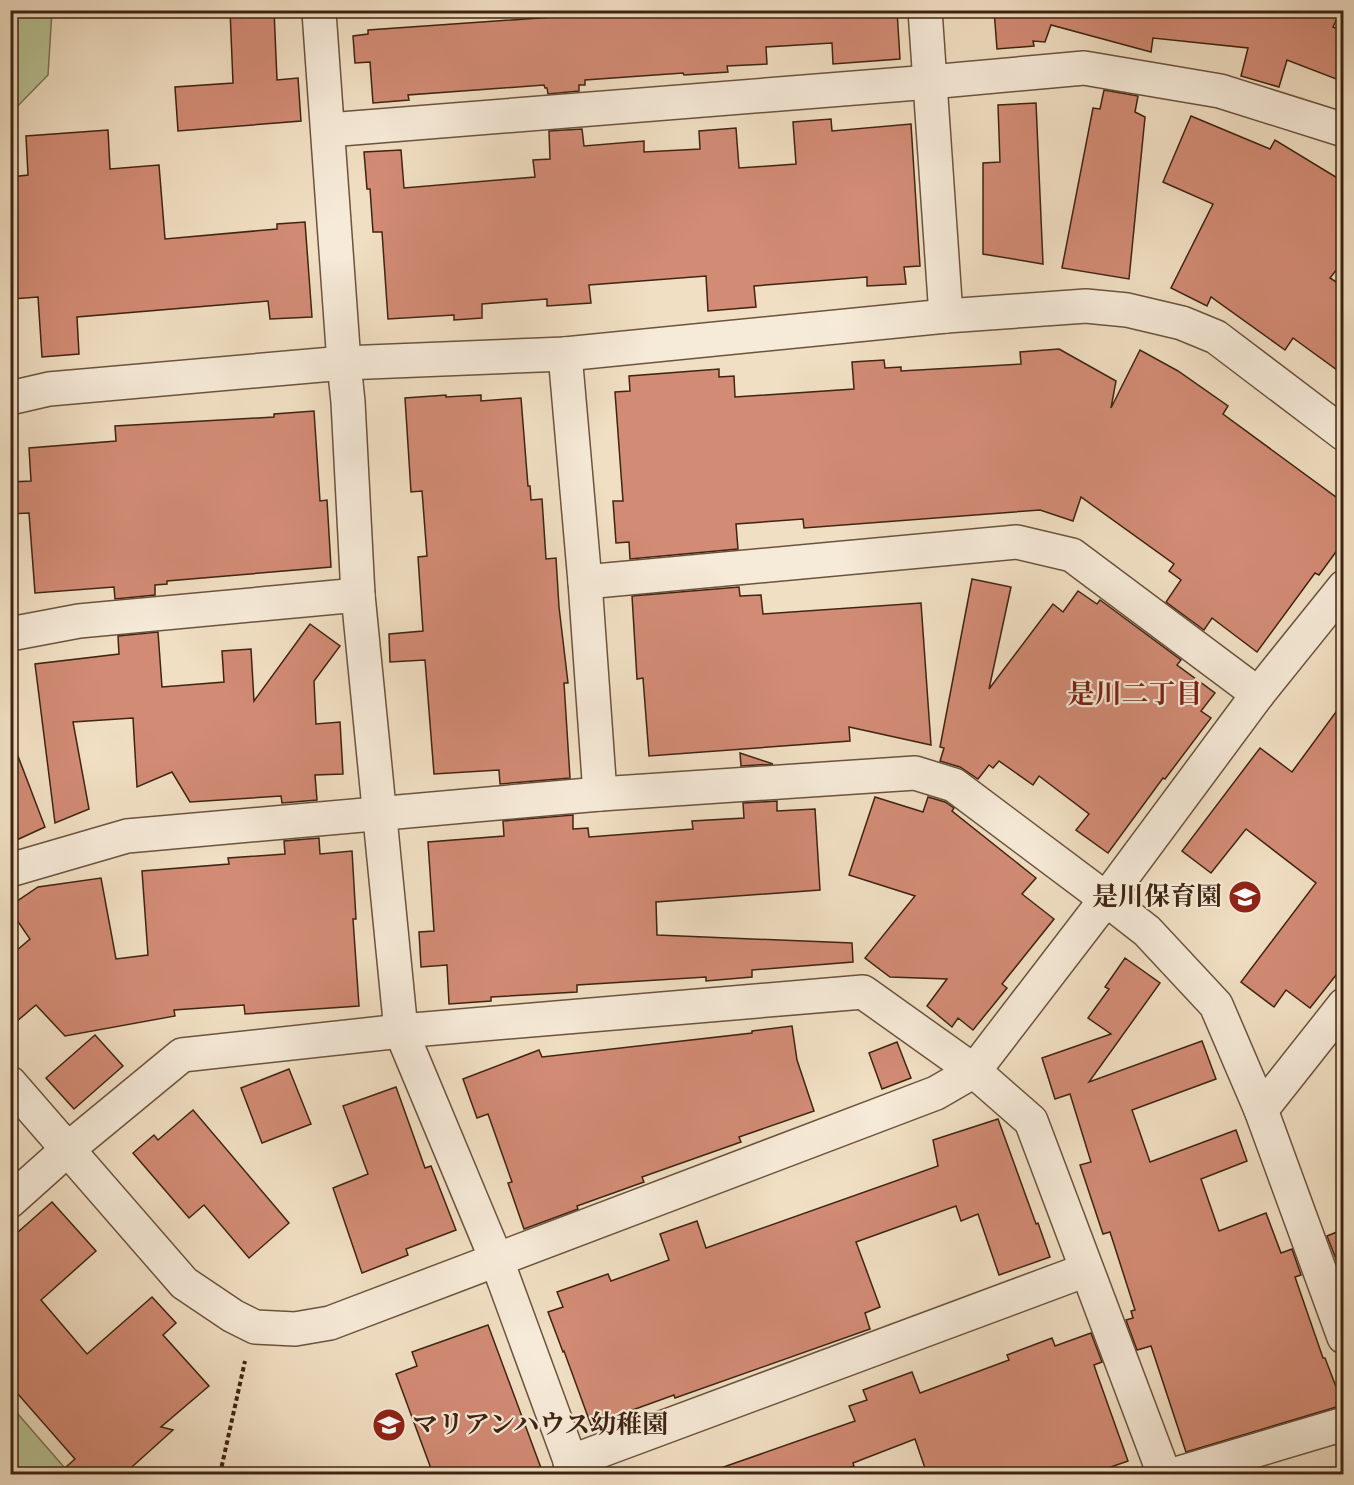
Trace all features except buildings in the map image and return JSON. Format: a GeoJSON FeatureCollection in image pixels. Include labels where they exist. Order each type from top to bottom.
{"type":"FeatureCollection","features":[{"type":"Feature","properties":{"kind":"street"},"geometry":{"type":"LineString","coordinates":[[321,10],[348,402],[358,596],[401,1031],[497,1261],[572,1468],[1086,1270]]}},
{"type":"Feature","properties":{"kind":"street"},"geometry":{"type":"LineString","coordinates":[[925,10],[946,316]]}},
{"type":"Feature","properties":{"kind":"street"},"geometry":{"type":"LineString","coordinates":[[328,130],[1084,68],[1220,91],[1344,130]]}},
{"type":"Feature","properties":{"kind":"street"},"geometry":{"type":"LineString","coordinates":[[10,398],[49,389],[344,363],[565,354],[946,316],[1086,306],[1127,310],[1182,323],[1216,337],[1344,434]]}},
{"type":"Feature","properties":{"kind":"street"},"geometry":{"type":"LineString","coordinates":[[565,354],[585,582],[600,794]]}},
{"type":"Feature","properties":{"kind":"street"},"geometry":{"type":"LineString","coordinates":[[585,582],[1017,542],[1072,555],[1258,694]]}},
{"type":"Feature","properties":{"kind":"street"},"geometry":{"type":"LineString","coordinates":[[10,1083],[184,1283],[233,1316],[255,1327],[295,1329],[330,1323],[497,1261],[936,1093],[974,1071],[1106,899],[1258,694],[1344,587]]}},
{"type":"Feature","properties":{"kind":"street"},"geometry":{"type":"LineString","coordinates":[[10,634],[79,621],[358,596]]}},
{"type":"Feature","properties":{"kind":"street"},"geometry":{"type":"LineString","coordinates":[[10,870],[127,836],[600,794],[915,773],[954,785],[1147,931],[1216,1005],[1261,1110],[1344,1337]]}},
{"type":"Feature","properties":{"kind":"street"},"geometry":{"type":"LineString","coordinates":[[10,1201],[68,1149],[182,1054],[401,1031],[863,992],[974,1071],[1031,1121],[1164,1474]]}},
{"type":"Feature","properties":{"kind":"street"},"geometry":{"type":"LineString","coordinates":[[1261,1110],[1344,1005]]}},
{"type":"Feature","properties":{"kind":"street"},"geometry":{"type":"LineString","coordinates":[[1176,1474],[1344,1424]]}},
{"type":"Feature","properties":{"kind":"path"},"geometry":{"type":"LineString","coordinates":[[220,1474],[242,1371],[255,1327]]}},
{"type":"Feature","properties":{"kind":"green space"},"geometry":{"type":"Polygon","coordinates":[[[11,10],[52,11],[48,75],[11,113],[11,10]]]}},
{"type":"Feature","properties":{"kind":"green space"},"geometry":{"type":"Polygon","coordinates":[[[11,1406],[70,1474],[11,1474],[11,1406]]]}},
{"type":"Feature","properties":{"kind":"place","name":"是川保育園"},"geometry":{"type":"Point","coordinates":[1245,897]}},
{"type":"Feature","properties":{"kind":"place","name":"マリアンハウス幼稚園"},"geometry":{"type":"Point","coordinates":[389,1425]}},
{"type":"Feature","properties":{"kind":"district","name":"是川二丁目"},"geometry":{"type":"Point","coordinates":[1135,695]}}]}
